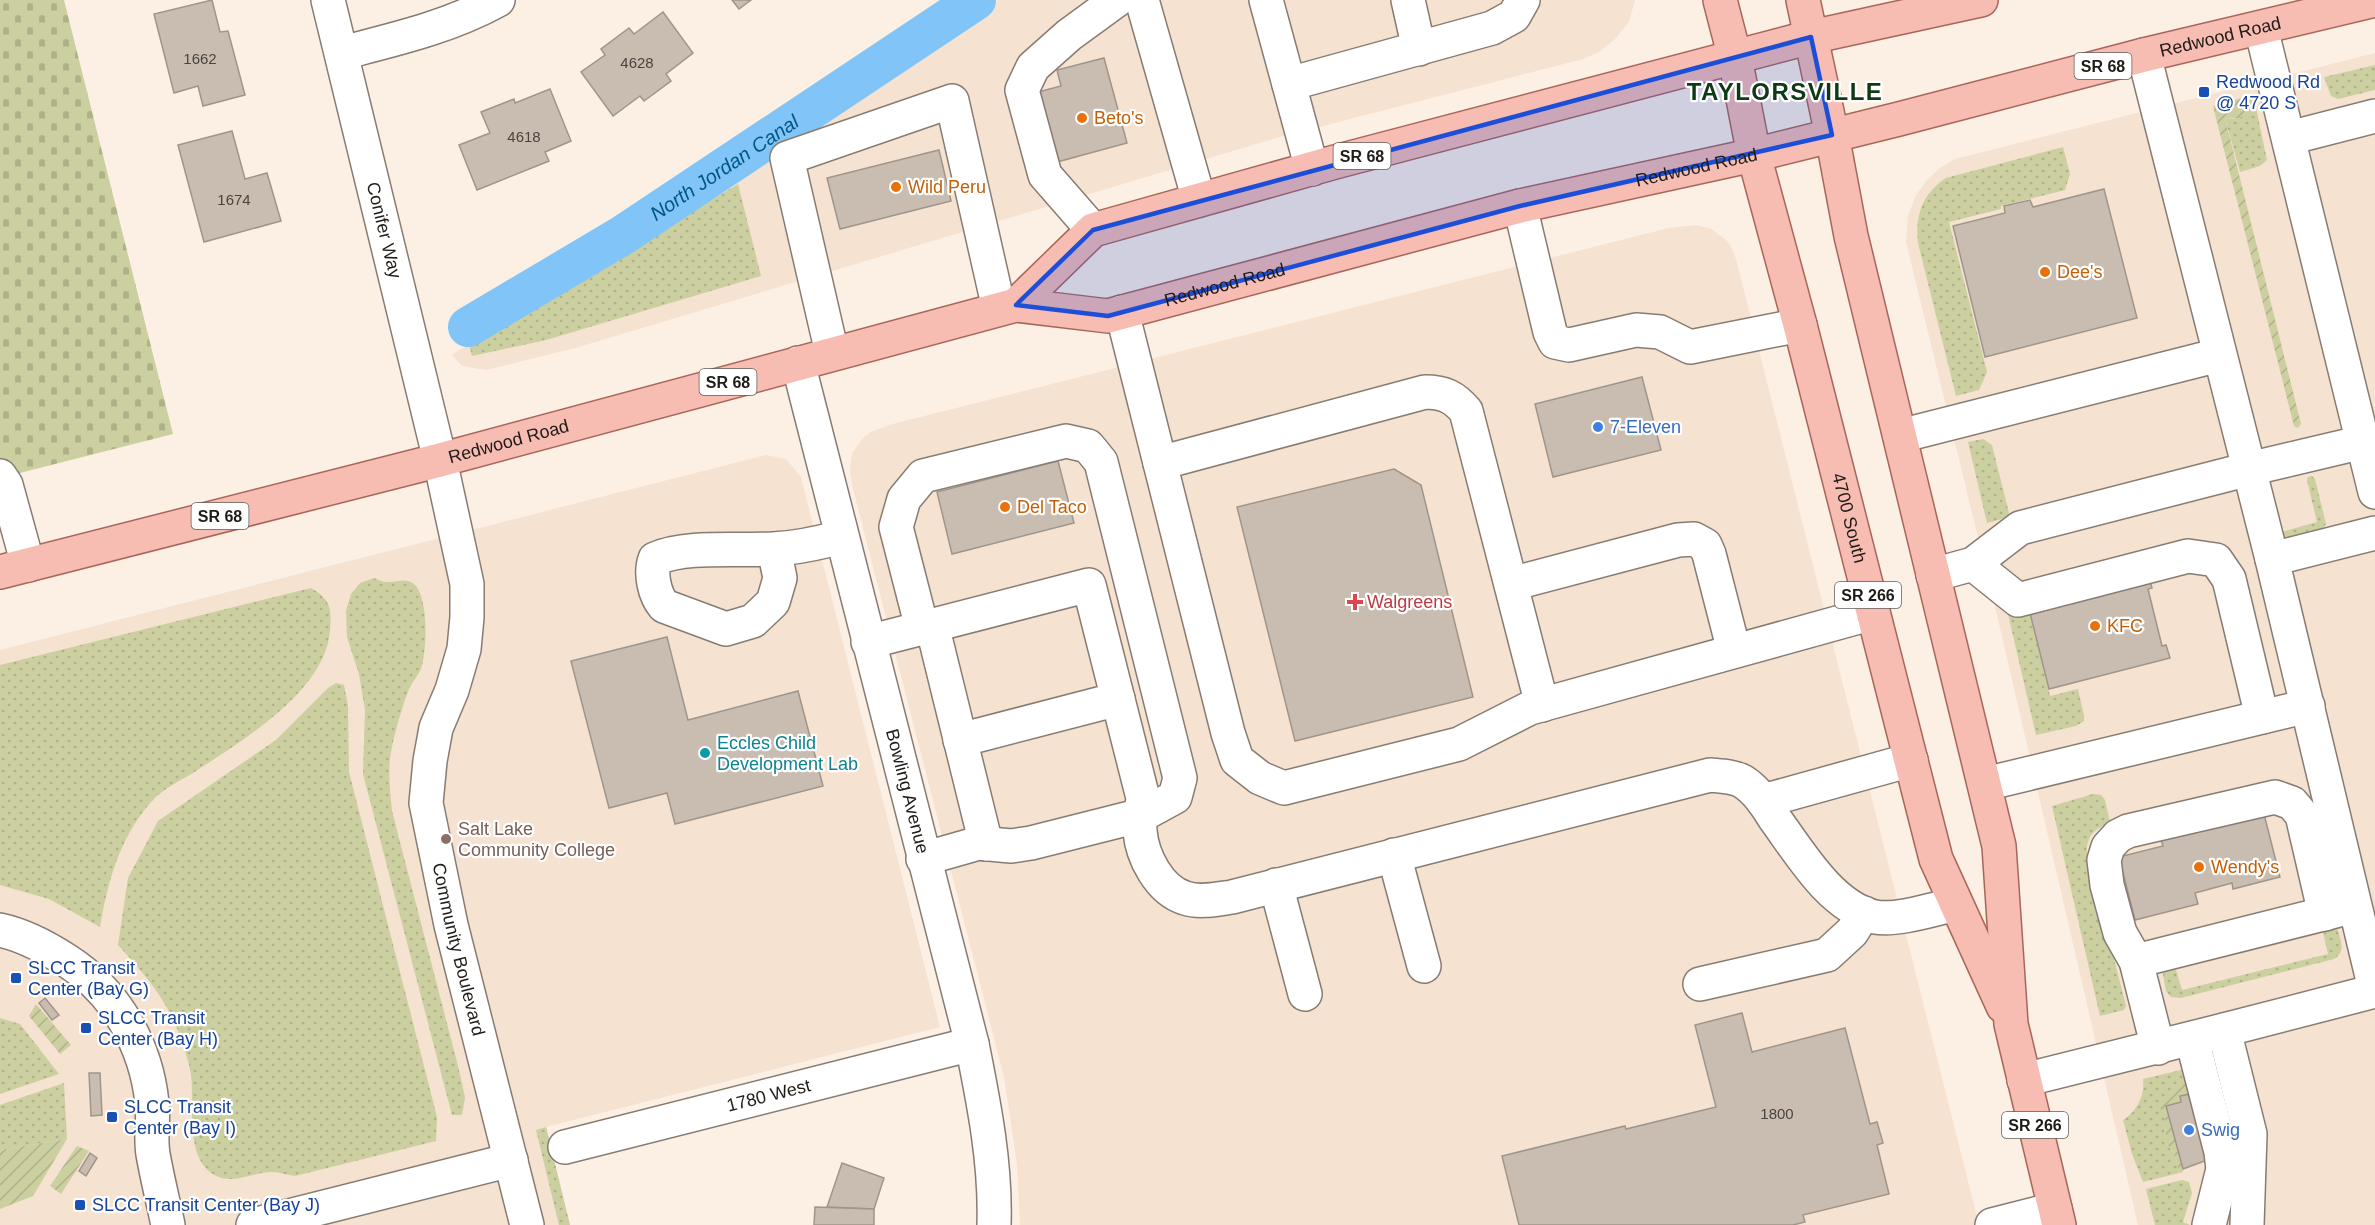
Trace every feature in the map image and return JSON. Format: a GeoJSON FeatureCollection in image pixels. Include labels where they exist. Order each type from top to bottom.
{"type":"FeatureCollection","features":[{"type":"Feature","properties":{"kind":"main road","name":"4700 South"},"geometry":{"type":"LineString","coordinates":[[1720,0],[1735,58],[1754,154],[1936,859],[2011,1024]]}},
{"type":"Feature","properties":{"kind":"main road","name":"4700 South"},"geometry":{"type":"LineString","coordinates":[[1803,0],[1851,236],[1999,846],[2011,1024],[2057,1217]]}},
{"type":"Feature","properties":{"kind":"main road","name":"Redwood Road"},"geometry":{"type":"LineString","coordinates":[[1007,307],[1093,230],[1312,169],[1810,37],[1981,0]]}},
{"type":"Feature","properties":{"kind":"main road","name":"Redwood Road"},"geometry":{"type":"LineString","coordinates":[[14,568],[440,460],[1007,307],[1108,316],[1520,206],[1754,154],[2144,55],[2375,0]]}},
{"type":"Feature","properties":{"kind":"street","name":"Conifer Way"},"geometry":{"type":"LineString","coordinates":[[328,0],[440,460]]}},
{"type":"Feature","properties":{"kind":"street"},"geometry":{"type":"LineString","coordinates":[[342,53],[436,28],[471,15],[498,0]]}},
{"type":"Feature","properties":{"kind":"street"},"geometry":{"type":"LineString","coordinates":[[1093,230],[1045,175],[1022,90],[1033,67],[1069,35],[1117,0]]}},
{"type":"Feature","properties":{"kind":"street"},"geometry":{"type":"LineString","coordinates":[[1142,0],[1199,200]]}},
{"type":"Feature","properties":{"kind":"street"},"geometry":{"type":"LineString","coordinates":[[1266,0],[1312,169]]}},
{"type":"Feature","properties":{"kind":"street"},"geometry":{"type":"LineString","coordinates":[[1408,0],[1419,49]]}},
{"type":"Feature","properties":{"kind":"street"},"geometry":{"type":"LineString","coordinates":[[1289,84],[1492,28],[1514,16],[1523,0]]}},
{"type":"Feature","properties":{"kind":"street"},"geometry":{"type":"LineString","coordinates":[[2261,28],[2375,492]]}},
{"type":"Feature","properties":{"kind":"street"},"geometry":{"type":"LineString","coordinates":[[2144,55],[2308,706],[2340,910]]}},
{"type":"Feature","properties":{"kind":"street"},"geometry":{"type":"LineString","coordinates":[[832,353],[787,158],[952,101],[1007,307]]}},
{"type":"Feature","properties":{"kind":"street"},"geometry":{"type":"LineString","coordinates":[[2289,138],[2375,116]]}},
{"type":"Feature","properties":{"kind":"street"},"geometry":{"type":"LineString","coordinates":[[1520,206],[1550,332],[1555,342],[1569,345],[1636,330],[1660,332],[1690,347],[1800,325]]}},
{"type":"Feature","properties":{"kind":"street"},"geometry":{"type":"LineString","coordinates":[[1122,312],[1228,733],[1237,760],[1260,778],[1284,788],[1459,744],[1530,708],[1873,613]]}},
{"type":"Feature","properties":{"kind":"street"},"geometry":{"type":"LineString","coordinates":[[1900,436],[2220,355]]}},
{"type":"Feature","properties":{"kind":"street","name":"Bowling Avenue"},"geometry":{"type":"LineString","coordinates":[[798,363],[972,1044],[988,1125],[995,1207],[994,1225]]}},
{"type":"Feature","properties":{"kind":"street"},"geometry":{"type":"LineString","coordinates":[[1160,463],[1425,392],[1441,392],[1456,400],[1466,411],[1542,705]]}},
{"type":"Feature","properties":{"kind":"street"},"geometry":{"type":"LineString","coordinates":[[923,859],[979,843],[986,844],[1011,846],[1031,843],[1142,815],[1175,797],[1180,778],[1101,462],[1088,446],[1066,441],[924,476],[904,499],[896,527],[960,740],[986,844]]}},
{"type":"Feature","properties":{"kind":"street"},"geometry":{"type":"LineString","coordinates":[[1933,575],[1973,564],[2020,528],[2248,468],[2363,442]]}},
{"type":"Feature","properties":{"kind":"street","name":"Community Boulevard"},"geometry":{"type":"LineString","coordinates":[[440,460],[467,584],[467,617],[464,649],[452,690],[436,728],[426,803],[451,925],[527,1225]]}},
{"type":"Feature","properties":{"kind":"street"},"geometry":{"type":"LineString","coordinates":[[0,476],[6,485],[14,568]]}},
{"type":"Feature","properties":{"kind":"street"},"geometry":{"type":"LineString","coordinates":[[2272,559],[2375,533]]}},
{"type":"Feature","properties":{"kind":"street"},"geometry":{"type":"LineString","coordinates":[[774,549],[803,546],[842,537]]}},
{"type":"Feature","properties":{"kind":"street"},"geometry":{"type":"LineString","coordinates":[[1511,584],[1678,540],[1694,539],[1705,545],[1709,554],[1734,651]]}},
{"type":"Feature","properties":{"kind":"street"},"geometry":{"type":"LineString","coordinates":[[1973,564],[2018,600],[2188,556],[2216,560],[2229,579],[2262,717]]}},
{"type":"Feature","properties":{"kind":"street"},"geometry":{"type":"LineString","coordinates":[[868,642],[1089,585],[1143,798],[1139,828],[1144,850],[1154,872],[1171,890],[1185,898],[1207,901],[1232,897],[1710,775],[1727,776],[1741,781],[1763,801],[1826,885],[1843,902],[1864,914],[1892,917],[1956,904]]}},
{"type":"Feature","properties":{"kind":"street"},"geometry":{"type":"LineString","coordinates":[[960,740],[1118,699]]}},
{"type":"Feature","properties":{"kind":"street"},"geometry":{"type":"LineString","coordinates":[[1985,784],[2308,706]]}},
{"type":"Feature","properties":{"kind":"street"},"geometry":{"type":"LineString","coordinates":[[1763,801],[1911,760]]}},
{"type":"Feature","properties":{"kind":"street"},"geometry":{"type":"LineString","coordinates":[[2024,1080],[2158,1048],[2375,990],[2302,815],[2292,803],[2275,797],[2128,831],[2118,836],[2108,847],[2104,860],[2107,885],[2120,933],[2136,961],[2158,1048]]}},
{"type":"Feature","properties":{"kind":"street"},"geometry":{"type":"LineString","coordinates":[[1394,855],[1424,966]]}},
{"type":"Feature","properties":{"kind":"street"},"geometry":{"type":"LineString","coordinates":[[1276,885],[1305,994]]}},
{"type":"Feature","properties":{"kind":"street"},"geometry":{"type":"LineString","coordinates":[[2136,961],[2340,910]]}},
{"type":"Feature","properties":{"kind":"street"},"geometry":{"type":"LineString","coordinates":[[1700,984],[1827,955],[1852,932],[1864,914]]}},
{"type":"Feature","properties":{"kind":"street"},"geometry":{"type":"LineString","coordinates":[[0,930],[46,948],[81,969],[126,1019],[141,1052],[152,1103],[152,1151],[168,1225]]}},
{"type":"Feature","properties":{"kind":"street"},"geometry":{"type":"LineString","coordinates":[[2224,1030],[2250,1134],[2247,1225]]}},
{"type":"Feature","properties":{"kind":"street"},"geometry":{"type":"LineString","coordinates":[[2192,1039],[2221,1152],[2223,1169],[2209,1225]]}},
{"type":"Feature","properties":{"kind":"street","name":"1780 West"},"geometry":{"type":"LineString","coordinates":[[565,1147],[972,1044]]}},
{"type":"Feature","properties":{"kind":"street"},"geometry":{"type":"LineString","coordinates":[[253,1225],[511,1160]]}},
{"type":"Feature","properties":{"kind":"street"},"geometry":{"type":"LineString","coordinates":[[1992,1225],[2057,1217]]}},
{"type":"Feature","properties":{"kind":"highlighted area"},"geometry":{"type":"Polygon","coordinates":[[[1811,37],[1832,135],[1520,206],[1108,316],[1016,305],[1093,230],[1811,37]]]}},
{"type":"Feature","properties":{"kind":"shaded area"},"geometry":{"type":"Polygon","coordinates":[[[998,0],[1635,0],[1629,22],[1615,39],[1599,52],[1583,59],[1276,138],[575,348],[486,370],[462,366],[452,355],[974,19],[998,0]]]}},
{"type":"Feature","properties":{"kind":"shaded area"},"geometry":{"type":"Polygon","coordinates":[[[2375,53],[2375,1225],[2138,1225],[1998,619],[1906,242],[1908,216],[1916,195],[1927,180],[1940,168],[1955,159],[2375,53]]]}},
{"type":"Feature","properties":{"kind":"shaded area"},"geometry":{"type":"Polygon","coordinates":[[[1696,225],[1711,229],[1726,240],[1736,259],[1979,1225],[1020,1225],[1017,1164],[1004,1077],[853,489],[850,470],[852,453],[864,437],[871,432],[893,424],[1669,228],[1696,225]]]}},
{"type":"Feature","properties":{"kind":"shaded area","name":"Salt Lake Community College"},"geometry":{"type":"Polygon","coordinates":[[[766,455],[786,459],[801,477],[940,1027],[546,1127],[570,1225],[0,1225],[0,650],[766,455]]]}},
{"type":"Feature","properties":{"kind":"green space"},"geometry":{"type":"Polygon","coordinates":[[[0,0],[64,0],[173,434],[0,478],[0,0]]]}},
{"type":"Feature","properties":{"kind":"green space"},"geometry":{"type":"Polygon","coordinates":[[[2375,65],[2375,90],[2338,99],[2331,96],[2324,77],[2375,65]]]}},
{"type":"Feature","properties":{"kind":"green space"},"geometry":{"type":"Polygon","coordinates":[[[2253,95],[2255,103],[2247,115],[2239,118],[2225,118],[2301,424],[2298,428],[2294,426],[2213,106],[2253,95]]]}},
{"type":"Feature","properties":{"kind":"green space"},"geometry":{"type":"Polygon","coordinates":[[[2255,103],[2267,160],[2260,166],[2240,172],[2225,118],[2234,119],[2252,110],[2255,103]]]}},
{"type":"Feature","properties":{"kind":"green space"},"geometry":{"type":"Polygon","coordinates":[[[2063,147],[2070,174],[2065,190],[1949,222],[1987,372],[1979,390],[1956,396],[1918,243],[1917,233],[1922,206],[1931,191],[1946,178],[2063,147]]]}},
{"type":"Feature","properties":{"kind":"green space"},"geometry":{"type":"Polygon","coordinates":[[[738,184],[761,276],[546,340],[472,356],[469,344],[738,184]]]}},
{"type":"Feature","properties":{"kind":"green space"},"geometry":{"type":"Polygon","coordinates":[[[1983,439],[1992,445],[2009,513],[2006,518],[1987,523],[1968,442],[1983,439]]]}},
{"type":"Feature","properties":{"kind":"green space"},"geometry":{"type":"Polygon","coordinates":[[[2312,476],[2315,479],[2326,524],[2323,528],[2284,538],[2282,532],[2317,522],[2307,480],[2312,476]]]}},
{"type":"Feature","properties":{"kind":"green space"},"geometry":{"type":"Polygon","coordinates":[[[374,578],[385,582],[404,581],[414,584],[419,591],[424,612],[423,661],[420,672],[409,689],[397,725],[390,755],[390,787],[392,811],[465,1097],[462,1115],[452,1115],[363,774],[365,710],[359,674],[347,637],[346,611],[351,594],[360,583],[374,578]]]}},
{"type":"Feature","properties":{"kind":"green space"},"geometry":{"type":"Polygon","coordinates":[[[311,588],[326,600],[331,616],[325,652],[314,673],[279,712],[258,729],[166,789],[151,802],[131,831],[116,861],[100,927],[49,899],[0,885],[0,665],[311,588]]]}},
{"type":"Feature","properties":{"kind":"green space"},"geometry":{"type":"Polygon","coordinates":[[[2029,608],[2050,696],[2078,689],[2084,716],[2084,721],[2076,726],[2036,735],[2008,614],[2029,608]]]}},
{"type":"Feature","properties":{"kind":"green space"},"geometry":{"type":"Polygon","coordinates":[[[336,683],[344,685],[348,706],[349,772],[437,1117],[436,1141],[295,1176],[272,1172],[235,1179],[222,1178],[209,1172],[196,1148],[193,1133],[190,1070],[173,1019],[152,985],[118,945],[128,878],[158,821],[276,740],[328,688],[336,683]]]}},
{"type":"Feature","properties":{"kind":"green space"},"geometry":{"type":"Polygon","coordinates":[[[2093,794],[2101,795],[2105,800],[2110,822],[2100,827],[2090,838],[2087,853],[2126,1006],[2124,1010],[2100,1016],[2052,806],[2093,794]]]}},
{"type":"Feature","properties":{"kind":"green space"},"geometry":{"type":"Polygon","coordinates":[[[2321,924],[2337,927],[2341,949],[2334,959],[2181,998],[2171,997],[2166,991],[2162,969],[2173,960],[2182,990],[2328,954],[2321,924]]]}},
{"type":"Feature","properties":{"kind":"green space"},"geometry":{"type":"Polygon","coordinates":[[[36,1004],[71,1045],[60,1054],[29,1016],[36,1004]]]}},
{"type":"Feature","properties":{"kind":"green space"},"geometry":{"type":"Polygon","coordinates":[[[0,1018],[20,1024],[59,1074],[0,1094],[0,1018]]]}},
{"type":"Feature","properties":{"kind":"green space"},"geometry":{"type":"Polygon","coordinates":[[[2185,1069],[2193,1080],[2175,1087],[2165,1120],[2166,1143],[2174,1153],[2179,1173],[2143,1182],[2132,1154],[2123,1120],[2139,1102],[2143,1091],[2143,1079],[2185,1069]]]}},
{"type":"Feature","properties":{"kind":"green space"},"geometry":{"type":"Polygon","coordinates":[[[2193,1080],[2195,1093],[2180,1096],[2181,1102],[2167,1106],[2183,1172],[2179,1173],[2174,1153],[2166,1143],[2165,1120],[2160,1107],[2177,1084],[2193,1080]]]}},
{"type":"Feature","properties":{"kind":"green space"},"geometry":{"type":"Polygon","coordinates":[[[64,1083],[67,1139],[0,1150],[0,1105],[64,1083]]]}},
{"type":"Feature","properties":{"kind":"green space"},"geometry":{"type":"Polygon","coordinates":[[[546,1127],[570,1225],[559,1225],[536,1130],[546,1127]]]}},
{"type":"Feature","properties":{"kind":"green space"},"geometry":{"type":"Polygon","coordinates":[[[67,1139],[33,1196],[0,1209],[0,1150],[67,1139]]]}},
{"type":"Feature","properties":{"kind":"green space"},"geometry":{"type":"Polygon","coordinates":[[[77,1146],[89,1151],[61,1194],[50,1186],[77,1146]]]}},
{"type":"Feature","properties":{"kind":"green space"},"geometry":{"type":"Polygon","coordinates":[[[2182,1180],[2189,1182],[2192,1193],[2183,1222],[2190,1225],[2155,1225],[2146,1189],[2182,1180]]]}},
{"type":"Feature","properties":{"kind":"building"},"geometry":{"type":"Polygon","coordinates":[[[212,0],[220,32],[228,31],[245,95],[203,106],[198,86],[174,93],[154,14],[212,0]]]}},
{"type":"Feature","properties":{"kind":"building"},"geometry":{"type":"Polygon","coordinates":[[[732,0],[751,0],[739,9],[732,0]]]}},
{"type":"Feature","properties":{"kind":"building"},"geometry":{"type":"Polygon","coordinates":[[[663,12],[693,53],[666,74],[671,81],[644,101],[640,96],[613,116],[581,72],[605,55],[601,49],[629,28],[634,34],[663,12]]]}},
{"type":"Feature","properties":{"kind":"building","name":"Beto's"},"geometry":{"type":"Polygon","coordinates":[[[1104,58],[1127,143],[1057,162],[1038,92],[1061,86],[1057,70],[1104,58]]]}},
{"type":"Feature","properties":{"kind":"building"},"geometry":{"type":"Polygon","coordinates":[[[550,89],[571,141],[545,152],[549,161],[477,190],[459,145],[490,133],[481,112],[514,99],[515,103],[550,89]]]}},
{"type":"Feature","properties":{"kind":"building"},"geometry":{"type":"Polygon","coordinates":[[[232,131],[245,179],[267,173],[281,221],[204,242],[178,145],[232,131]]]}},
{"type":"Feature","properties":{"kind":"building"},"geometry":{"type":"Polygon","coordinates":[[[939,150],[951,201],[840,229],[827,178],[939,150]]]}},
{"type":"Feature","properties":{"kind":"building","name":"Dee's"},"geometry":{"type":"Polygon","coordinates":[[[2104,189],[2137,318],[1985,357],[1953,226],[2005,213],[2004,206],[2030,200],[2033,207],[2104,189]]]}},
{"type":"Feature","properties":{"kind":"building","name":"7-Eleven"},"geometry":{"type":"Polygon","coordinates":[[[1642,377],[1661,450],[1553,477],[1535,404],[1642,377]]]}},
{"type":"Feature","properties":{"kind":"building","name":"Del Taco"},"geometry":{"type":"Polygon","coordinates":[[[1058,461],[1074,523],[952,554],[937,492],[1058,461]]]}},
{"type":"Feature","properties":{"kind":"building","name":"Walgreens"},"geometry":{"type":"Polygon","coordinates":[[[1394,469],[1421,485],[1473,697],[1295,741],[1237,507],[1394,469]]]}},
{"type":"Feature","properties":{"kind":"building","name":"KFC"},"geometry":{"type":"Polygon","coordinates":[[[2149,577],[2152,588],[2148,589],[2162,646],[2166,645],[2170,658],[2049,689],[2028,605],[2149,577]]]}},
{"type":"Feature","properties":{"kind":"building","name":"Eccles Child Development Lab"},"geometry":{"type":"Polygon","coordinates":[[[667,637],[688,720],[798,691],[823,786],[675,824],[667,793],[609,808],[571,661],[667,637]]]}},
{"type":"Feature","properties":{"kind":"building","name":"Wendy's"},"geometry":{"type":"Polygon","coordinates":[[[2264,814],[2280,877],[2233,889],[2232,883],[2195,893],[2198,904],[2135,920],[2119,857],[2163,846],[2161,840],[2264,814]]]}},
{"type":"Feature","properties":{"kind":"building"},"geometry":{"type":"Polygon","coordinates":[[[45,998],[59,1015],[52,1020],[39,1003],[45,998]]]}},
{"type":"Feature","properties":{"kind":"building"},"geometry":{"type":"Polygon","coordinates":[[[1742,1013],[1752,1052],[1845,1028],[1870,1124],[1877,1122],[1883,1143],[1877,1145],[1889,1194],[1803,1215],[1805,1222],[1793,1225],[1519,1225],[1502,1156],[1716,1107],[1695,1025],[1742,1013]]]}},
{"type":"Feature","properties":{"kind":"building"},"geometry":{"type":"Polygon","coordinates":[[[89,1073],[100,1073],[102,1115],[91,1116],[89,1073]]]}},
{"type":"Feature","properties":{"kind":"building","name":"Swig"},"geometry":{"type":"Polygon","coordinates":[[[2195,1093],[2210,1159],[2183,1169],[2166,1106],[2181,1102],[2180,1096],[2195,1093]]]}},
{"type":"Feature","properties":{"kind":"building"},"geometry":{"type":"Polygon","coordinates":[[[90,1153],[97,1158],[86,1176],[79,1171],[90,1153]]]}},
{"type":"Feature","properties":{"kind":"building"},"geometry":{"type":"Polygon","coordinates":[[[842,1163],[884,1178],[874,1209],[827,1207],[842,1163]]]}},
{"type":"Feature","properties":{"kind":"building"},"geometry":{"type":"Polygon","coordinates":[[[815,1207],[874,1209],[874,1225],[814,1225],[815,1207]]]}},
{"type":"Feature","properties":{"kind":"waterway","name":"North Jordan Canal"},"geometry":{"type":"LineString","coordinates":[[468,327],[623,235],[976,0]]}},
{"type":"Feature","properties":{"kind":"place","name":"Redwood Rd @ 4720 S"},"geometry":{"type":"Point","coordinates":[2204,92]}},
{"type":"Feature","properties":{"kind":"place","name":"Beto's"},"geometry":{"type":"Point","coordinates":[1082,118]}},
{"type":"Feature","properties":{"kind":"place","name":"Wild Peru"},"geometry":{"type":"Point","coordinates":[896,187]}},
{"type":"Feature","properties":{"kind":"place","name":"Dee's"},"geometry":{"type":"Point","coordinates":[2045,272]}},
{"type":"Feature","properties":{"kind":"place","name":"7-Eleven"},"geometry":{"type":"Point","coordinates":[1598,427]}},
{"type":"Feature","properties":{"kind":"place","name":"Del Taco"},"geometry":{"type":"Point","coordinates":[1005,507]}},
{"type":"Feature","properties":{"kind":"place","name":"Walgreens"},"geometry":{"type":"Point","coordinates":[1355,602]}},
{"type":"Feature","properties":{"kind":"place","name":"KFC"},"geometry":{"type":"Point","coordinates":[2095,626]}},
{"type":"Feature","properties":{"kind":"place","name":"Eccles Child Development Lab"},"geometry":{"type":"Point","coordinates":[705,753]}},
{"type":"Feature","properties":{"kind":"place","name":"Salt Lake Community College"},"geometry":{"type":"Point","coordinates":[446,839]}},
{"type":"Feature","properties":{"kind":"place","name":"Wendy's"},"geometry":{"type":"Point","coordinates":[2199,867]}},
{"type":"Feature","properties":{"kind":"place","name":"SLCC Transit Center (Bay G)"},"geometry":{"type":"Point","coordinates":[16,978]}},
{"type":"Feature","properties":{"kind":"place","name":"SLCC Transit Center (Bay H)"},"geometry":{"type":"Point","coordinates":[86,1028]}},
{"type":"Feature","properties":{"kind":"place","name":"SLCC Transit Center (Bay I)"},"geometry":{"type":"Point","coordinates":[112,1117]}},
{"type":"Feature","properties":{"kind":"place","name":"Swig"},"geometry":{"type":"Point","coordinates":[2189,1130]}},
{"type":"Feature","properties":{"kind":"place","name":"SLCC Transit Center (Bay J)"},"geometry":{"type":"Point","coordinates":[80,1205]}},
{"type":"Feature","properties":{"kind":"district","name":"TAYLORSVILLE"},"geometry":{"type":"Point","coordinates":[1785,92]}}]}
